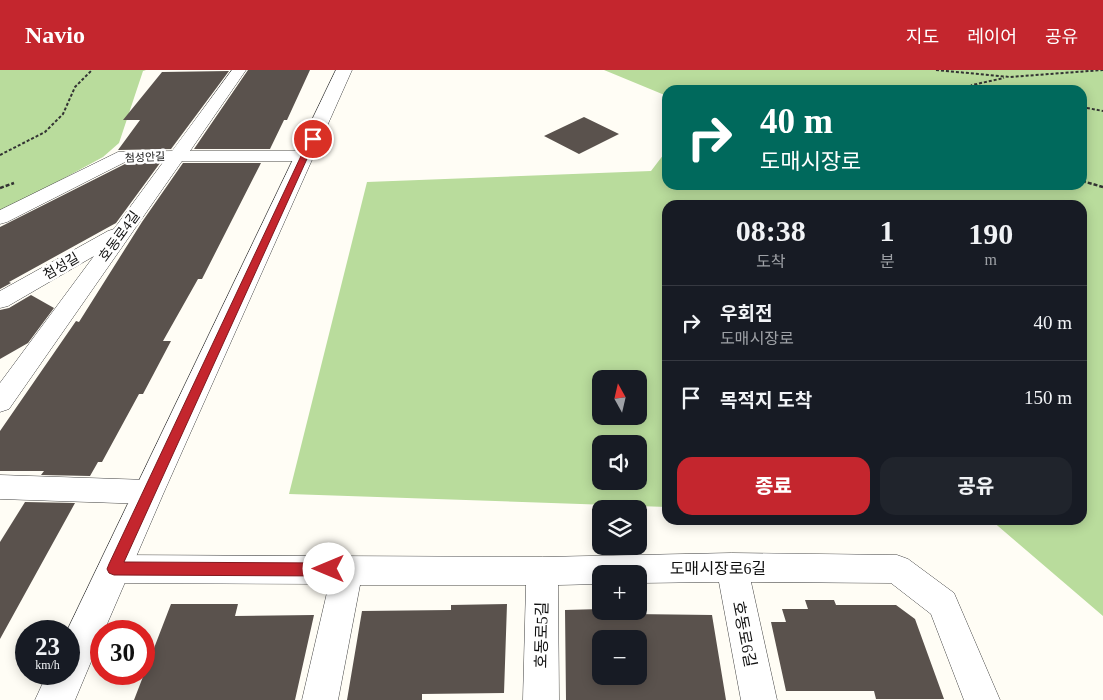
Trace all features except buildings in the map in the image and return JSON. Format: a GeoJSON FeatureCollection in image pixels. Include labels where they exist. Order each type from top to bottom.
{"type":"FeatureCollection","features":[{"type":"Feature","properties":{"kind":"street","name":"호동로4길"},"geometry":{"type":"LineString","coordinates":[[0,402],[239,70]]}},
{"type":"Feature","properties":{"kind":"street"},"geometry":{"type":"LineString","coordinates":[[80,645],[148,492],[344,70]]}},
{"type":"Feature","properties":{"kind":"street","name":"첨성안길"},"geometry":{"type":"LineString","coordinates":[[0,218],[124,156],[305,156]]}},
{"type":"Feature","properties":{"kind":"street","name":"첨성길"},"geometry":{"type":"LineString","coordinates":[[0,301],[121,232]]}},
{"type":"Feature","properties":{"kind":"street"},"geometry":{"type":"LineString","coordinates":[[0,487],[148,492]]}},
{"type":"Feature","properties":{"kind":"street","name":"도매시장로6길"},"geometry":{"type":"LineString","coordinates":[[114,569],[542,571],[732,567],[897,569],[943,604],[982,700]]}},
{"type":"Feature","properties":{"kind":"street","name":"호동로6길"},"geometry":{"type":"LineString","coordinates":[[732,567],[759,700]]}},
{"type":"Feature","properties":{"kind":"street"},"geometry":{"type":"LineString","coordinates":[[320,700],[348,570]]}},
{"type":"Feature","properties":{"kind":"street","name":"호동로5길"},"geometry":{"type":"LineString","coordinates":[[541,700],[542,571]]}},
{"type":"Feature","properties":{"kind":"street"},"geometry":{"type":"LineString","coordinates":[[55,700],[62,685]]}},
{"type":"Feature","properties":{"kind":"path"},"geometry":{"type":"LineString","coordinates":[[0,155],[45,132],[63,114],[75,87],[92,70]]}},
{"type":"Feature","properties":{"kind":"path"},"geometry":{"type":"LineString","coordinates":[[936,70],[1010,77]]}},
{"type":"Feature","properties":{"kind":"path"},"geometry":{"type":"LineString","coordinates":[[972,85],[1010,77],[1103,70]]}},
{"type":"Feature","properties":{"kind":"path"},"geometry":{"type":"LineString","coordinates":[[1087,107],[1103,111]]}},
{"type":"Feature","properties":{"kind":"path"},"geometry":{"type":"LineString","coordinates":[[1087,182],[1103,187]]}},
{"type":"Feature","properties":{"kind":"green space"},"geometry":{"type":"Polygon","coordinates":[[[0,70],[146,70],[143,71],[119,143],[103,157],[0,213],[0,70]]]}},
{"type":"Feature","properties":{"kind":"green space"},"geometry":{"type":"Polygon","coordinates":[[[604,70],[1103,70],[1103,616],[997,525],[1087,525],[1087,200],[662,200],[662,507],[647,506],[647,500],[592,500],[592,504],[289,494],[367,182],[651,171],[662,157],[662,190],[1087,190],[1087,85],[662,85],[662,94],[604,70]]]}},
{"type":"Feature","properties":{"kind":"route"},"geometry":{"type":"LineString","coordinates":[[313,139],[114,569],[329,569]]}}]}
